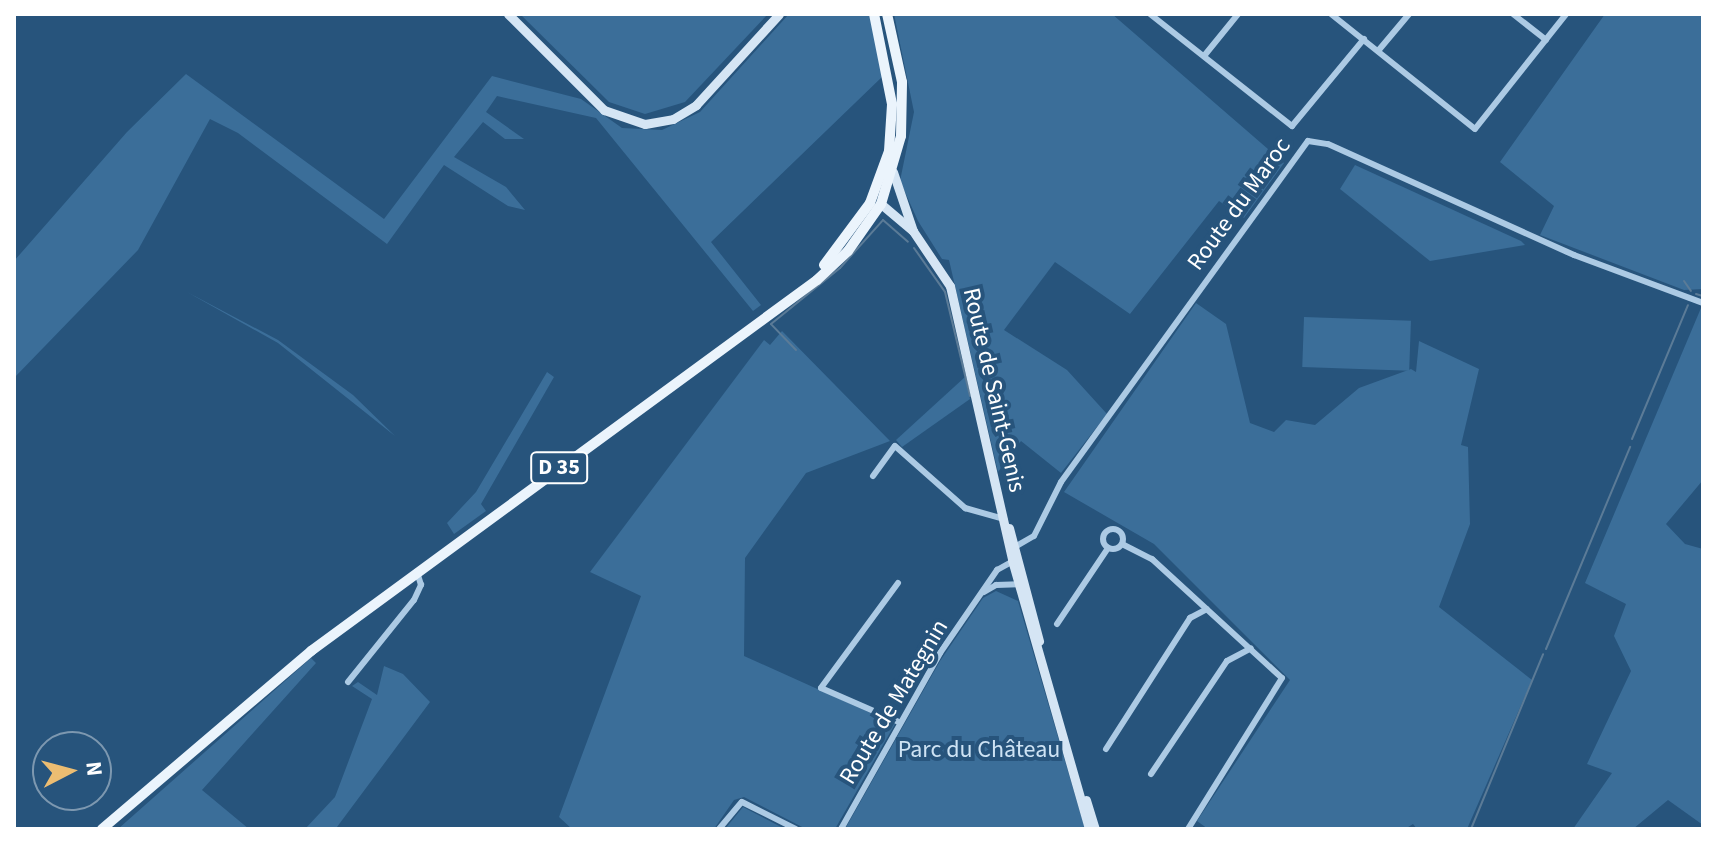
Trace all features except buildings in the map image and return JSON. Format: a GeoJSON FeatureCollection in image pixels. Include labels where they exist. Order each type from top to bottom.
{"type":"FeatureCollection","features":[{"type":"Feature","properties":{"kind":"main road"},"geometry":{"type":"LineString","coordinates":[[508,14],[604,110],[645,124],[673,119],[696,105],[779,14]]}},
{"type":"Feature","properties":{"kind":"main road","name":"D 35"},"geometry":{"type":"LineString","coordinates":[[102,829],[287,670],[807,285],[848,251],[881,204],[893,118],[874,14]]}},
{"type":"Feature","properties":{"kind":"main road","name":"D 35"},"geometry":{"type":"LineString","coordinates":[[807,285],[843,245],[893,172],[904,101],[887,14]]}},
{"type":"Feature","properties":{"kind":"main road","name":"Route de Saint-Genis"},"geometry":{"type":"LineString","coordinates":[[893,172],[913,231],[950,286],[1004,519],[1089,829]]}},
{"type":"Feature","properties":{"kind":"main road"},"geometry":{"type":"LineString","coordinates":[[882,191],[900,199]]}},
{"type":"Feature","properties":{"kind":"main road","name":"Route de Saint-Genis"},"geometry":{"type":"LineString","coordinates":[[881,204],[913,231]]}},
{"type":"Feature","properties":{"kind":"main road","name":"Route de Saint-Genis"},"geometry":{"type":"LineString","coordinates":[[1069,760],[1095,829]]}},
{"type":"Feature","properties":{"kind":"street"},"geometry":{"type":"LineString","coordinates":[[1150,14],[1292,126],[1364,39]]}},
{"type":"Feature","properties":{"kind":"street"},"geometry":{"type":"LineString","coordinates":[[1204,56],[1238,14]]}},
{"type":"Feature","properties":{"kind":"street"},"geometry":{"type":"LineString","coordinates":[[1331,14],[1475,129],[1566,14]]}},
{"type":"Feature","properties":{"kind":"street"},"geometry":{"type":"LineString","coordinates":[[1378,51],[1409,14]]}},
{"type":"Feature","properties":{"kind":"street"},"geometry":{"type":"LineString","coordinates":[[1513,14],[1546,40]]}},
{"type":"Feature","properties":{"kind":"street","name":"Route du Maroc"},"geometry":{"type":"LineString","coordinates":[[1014,554],[1034,536],[1061,482],[1308,141],[1328,144],[1574,255],[1700,302]]}},
{"type":"Feature","properties":{"kind":"street"},"geometry":{"type":"LineString","coordinates":[[873,476],[895,446],[965,508],[1004,519]]}},
{"type":"Feature","properties":{"kind":"street"},"geometry":{"type":"LineString","coordinates":[[987,514],[1000,502]]}},
{"type":"Feature","properties":{"kind":"street"},"geometry":{"type":"LineString","coordinates":[[1108,548],[1103,539],[1111,529],[1120,533],[1122,544]]}},
{"type":"Feature","properties":{"kind":"street"},"geometry":{"type":"LineString","coordinates":[[1057,624],[1108,548],[1122,544],[1152,559],[1283,681],[1188,829]]}},
{"type":"Feature","properties":{"kind":"street","name":"Route de Mategnin"},"geometry":{"type":"LineString","coordinates":[[841,829],[899,722],[981,595],[1014,554]]}},
{"type":"Feature","properties":{"kind":"street"},"geometry":{"type":"LineString","coordinates":[[348,682],[414,600],[421,585],[417,572]]}},
{"type":"Feature","properties":{"kind":"street"},"geometry":{"type":"LineString","coordinates":[[898,583],[821,688],[899,722]]}},
{"type":"Feature","properties":{"kind":"street"},"geometry":{"type":"LineString","coordinates":[[981,595],[996,585],[1021,583]]}},
{"type":"Feature","properties":{"kind":"street"},"geometry":{"type":"LineString","coordinates":[[1106,749],[1190,618],[1207,609]]}},
{"type":"Feature","properties":{"kind":"street"},"geometry":{"type":"LineString","coordinates":[[1151,774],[1227,661],[1251,648]]}},
{"type":"Feature","properties":{"kind":"street"},"geometry":{"type":"LineString","coordinates":[[719,829],[742,802],[796,829]]}},
{"type":"Feature","properties":{"kind":"green space"},"geometry":{"type":"Polygon","coordinates":[[[520,14],[768,14],[685,102],[645,114],[609,102],[520,14]]]}},
{"type":"Feature","properties":{"kind":"green space"},"geometry":{"type":"Polygon","coordinates":[[[789,14],[870,14],[883,76],[711,242],[761,305],[753,311],[596,118],[497,96],[486,112],[524,139],[505,139],[483,122],[454,157],[506,187],[525,210],[508,206],[444,165],[387,244],[238,133],[210,119],[138,250],[14,378],[14,261],[127,132],[186,74],[384,219],[492,76],[581,99],[622,128],[662,130],[700,112],[789,14]]]}},
{"type":"Feature","properties":{"kind":"green space"},"geometry":{"type":"Polygon","coordinates":[[[894,14],[1112,14],[1284,163],[1244,218],[1219,201],[1130,314],[1055,262],[1004,330],[1067,370],[1107,414],[1061,473],[1021,441],[998,472],[949,260],[942,259],[918,221],[900,181],[914,112],[894,14]]]}},
{"type":"Feature","properties":{"kind":"green space"},"geometry":{"type":"Polygon","coordinates":[[[1605,14],[1703,16],[1703,289],[1684,290],[1540,235],[1554,206],[1500,162],[1605,14]]]}},
{"type":"Feature","properties":{"kind":"green space"},"geometry":{"type":"Polygon","coordinates":[[[1355,165],[1525,245],[1430,261],[1340,189],[1355,165]]]}},
{"type":"Feature","properties":{"kind":"green space"},"geometry":{"type":"Polygon","coordinates":[[[187,292],[278,340],[353,395],[395,436],[278,343],[187,292]]]}},
{"type":"Feature","properties":{"kind":"green space"},"geometry":{"type":"Polygon","coordinates":[[[1196,303],[1226,324],[1250,423],[1274,432],[1286,420],[1315,425],[1359,388],[1411,369],[1416,372],[1419,341],[1479,369],[1461,445],[1468,447],[1470,524],[1439,607],[1532,680],[1467,829],[1417,829],[1413,824],[1405,829],[1208,829],[1197,821],[1290,680],[1154,544],[1064,492],[1196,303]]]}},
{"type":"Feature","properties":{"kind":"green space"},"geometry":{"type":"Polygon","coordinates":[[[1701,308],[1703,480],[1666,524],[1685,544],[1703,549],[1703,825],[1668,800],[1633,829],[1573,829],[1612,773],[1587,764],[1631,671],[1614,636],[1626,604],[1585,583],[1701,308]]]}},
{"type":"Feature","properties":{"kind":"green space"},"geometry":{"type":"Polygon","coordinates":[[[1304,317],[1411,321],[1409,371],[1302,367],[1304,317]]]}},
{"type":"Feature","properties":{"kind":"green space"},"geometry":{"type":"Polygon","coordinates":[[[782,331],[890,441],[806,473],[745,558],[744,656],[895,724],[835,829],[806,829],[744,797],[734,800],[714,829],[572,829],[559,817],[641,596],[590,572],[764,340],[770,345],[782,331]]]}},
{"type":"Feature","properties":{"kind":"green space"},"geometry":{"type":"Polygon","coordinates":[[[547,372],[554,377],[481,504],[486,511],[454,534],[447,523],[476,492],[547,372]]]}},
{"type":"Feature","properties":{"kind":"green space"},"geometry":{"type":"Polygon","coordinates":[[[965,377],[970,399],[902,447],[896,440],[965,377]]]}},
{"type":"Feature","properties":{"kind":"green space","name":"Parc du Château"},"geometry":{"type":"Polygon","coordinates":[[[996,591],[1018,601],[1085,829],[845,829],[940,661],[983,598],[996,591]]]}},
{"type":"Feature","properties":{"kind":"green space"},"geometry":{"type":"Polygon","coordinates":[[[311,658],[316,663],[202,790],[249,829],[118,829],[311,658]]]}},
{"type":"Feature","properties":{"kind":"green space"},"geometry":{"type":"Polygon","coordinates":[[[384,666],[403,674],[430,702],[337,827],[305,829],[335,797],[372,699],[352,686],[358,682],[377,695],[384,666]]]}},
{"type":"Feature","properties":{"kind":"green space"},"geometry":{"type":"Polygon","coordinates":[[[743,807],[785,829],[725,829],[743,807]]]}},
{"type":"Feature","properties":{"kind":"waterway"},"geometry":{"type":"LineString","coordinates":[[796,350],[771,324],[840,268],[883,220],[908,242]]}},
{"type":"Feature","properties":{"kind":"waterway"},"geometry":{"type":"LineString","coordinates":[[914,248],[945,292],[970,396]]}},
{"type":"Feature","properties":{"kind":"waterway"},"geometry":{"type":"LineString","coordinates":[[1684,281],[1691,291]]}},
{"type":"Feature","properties":{"kind":"waterway"},"geometry":{"type":"LineString","coordinates":[[1696,294],[1703,296]]}},
{"type":"Feature","properties":{"kind":"waterway"},"geometry":{"type":"LineString","coordinates":[[1632,439],[1688,305]]}},
{"type":"Feature","properties":{"kind":"waterway"},"geometry":{"type":"LineString","coordinates":[[1546,649],[1630,447]]}},
{"type":"Feature","properties":{"kind":"waterway"},"geometry":{"type":"LineString","coordinates":[[1471,829],[1543,654]]}}]}
